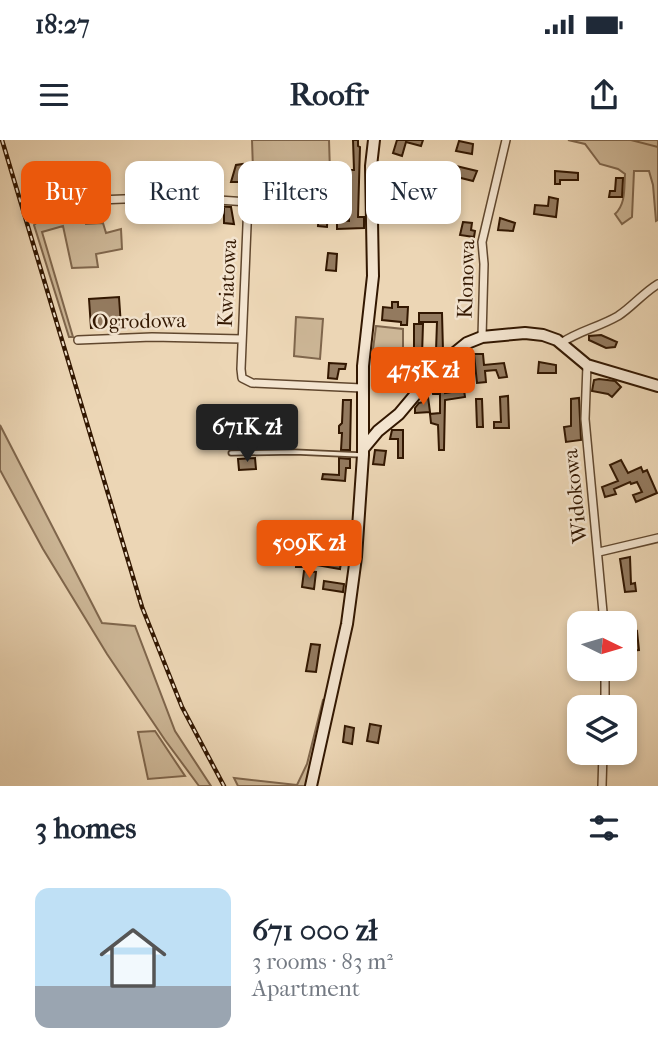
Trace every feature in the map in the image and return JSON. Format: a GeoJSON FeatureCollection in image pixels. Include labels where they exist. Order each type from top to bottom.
{"type":"FeatureCollection","features":[{"type":"Feature","properties":{"kind":"street"},"geometry":{"type":"LineString","coordinates":[[311,786],[351,601],[363,452],[362,388],[373,276],[371,166],[374,140]]}},
{"type":"Feature","properties":{"kind":"street","name":"Klonowa"},"geometry":{"type":"LineString","coordinates":[[482,337],[482,242],[506,140]]}},
{"type":"Feature","properties":{"kind":"street","name":"Kwiatowa"},"geometry":{"type":"LineString","coordinates":[[111,199],[174,197],[248,202],[241,373],[247,382],[362,388]]}},
{"type":"Feature","properties":{"kind":"street"},"geometry":{"type":"LineString","coordinates":[[561,343],[572,335],[621,314],[658,284]]}},
{"type":"Feature","properties":{"kind":"street"},"geometry":{"type":"LineString","coordinates":[[363,452],[378,431],[399,414],[441,363],[467,343],[482,337],[543,335],[561,343],[587,365],[658,386]]}},
{"type":"Feature","properties":{"kind":"street","name":"Ogrodowa"},"geometry":{"type":"LineString","coordinates":[[78,340],[158,337],[242,339]]}},
{"type":"Feature","properties":{"kind":"street","name":"Widokowa"},"geometry":{"type":"LineString","coordinates":[[587,365],[585,419],[603,611]]}},
{"type":"Feature","properties":{"kind":"street"},"geometry":{"type":"LineString","coordinates":[[362,427],[378,431]]}},
{"type":"Feature","properties":{"kind":"street"},"geometry":{"type":"LineString","coordinates":[[599,552],[658,538]]}},
{"type":"Feature","properties":{"kind":"street"},"geometry":{"type":"LineString","coordinates":[[602,786],[603,765]]}},
{"type":"Feature","properties":{"kind":"lane"},"geometry":{"type":"LineString","coordinates":[[231,453],[363,452]]}},
{"type":"Feature","properties":{"kind":"shaded area"},"geometry":{"type":"Polygon","coordinates":[[[252,140],[329,140],[330,161],[253,161],[252,140]]]}},
{"type":"Feature","properties":{"kind":"shaded area"},"geometry":{"type":"Polygon","coordinates":[[[568,140],[658,140],[658,220],[656,221],[649,171],[634,171],[632,217],[622,224],[615,214],[623,201],[625,174],[600,164],[585,144],[568,140]]]}},
{"type":"Feature","properties":{"kind":"shaded area"},"geometry":{"type":"Polygon","coordinates":[[[103,224],[106,233],[121,229],[122,249],[96,254],[98,267],[72,268],[63,226],[42,232],[73,337],[69,337],[34,225],[103,224]]]}},
{"type":"Feature","properties":{"kind":"shaded area"},"geometry":{"type":"Polygon","coordinates":[[[296,317],[323,319],[320,359],[294,356],[296,317]]]}},
{"type":"Feature","properties":{"kind":"shaded area"},"geometry":{"type":"Polygon","coordinates":[[[376,326],[403,329],[403,377],[384,372],[376,358],[372,357],[376,326]]]}},
{"type":"Feature","properties":{"kind":"shaded area"},"geometry":{"type":"Polygon","coordinates":[[[0,425],[102,623],[135,626],[175,731],[211,786],[199,786],[165,740],[107,654],[43,549],[0,470],[0,425]]]}},
{"type":"Feature","properties":{"kind":"shaded area"},"geometry":{"type":"Polygon","coordinates":[[[323,700],[326,701],[308,786],[238,786],[234,778],[297,785],[307,764],[323,700]]]}},
{"type":"Feature","properties":{"kind":"shaded area"},"geometry":{"type":"Polygon","coordinates":[[[155,731],[185,776],[148,779],[138,732],[155,731]]]}},
{"type":"Feature","properties":{"kind":"building"},"geometry":{"type":"Polygon","coordinates":[[[353,140],[358,140],[358,217],[364,217],[364,228],[337,229],[337,224],[352,224],[353,140]]]}},
{"type":"Feature","properties":{"kind":"building"},"geometry":{"type":"Polygon","coordinates":[[[397,140],[423,140],[421,146],[406,142],[402,156],[393,153],[397,140]]]}},
{"type":"Feature","properties":{"kind":"building"},"geometry":{"type":"Polygon","coordinates":[[[459,141],[473,144],[472,154],[456,151],[459,141]]]}},
{"type":"Feature","properties":{"kind":"building"},"geometry":{"type":"Polygon","coordinates":[[[236,165],[238,182],[231,182],[236,165]]]}},
{"type":"Feature","properties":{"kind":"building"},"geometry":{"type":"Polygon","coordinates":[[[461,167],[477,171],[473,181],[461,178],[461,167]]]}},
{"type":"Feature","properties":{"kind":"building"},"geometry":{"type":"Polygon","coordinates":[[[555,171],[578,173],[578,180],[560,180],[560,184],[555,184],[555,171]]]}},
{"type":"Feature","properties":{"kind":"building"},"geometry":{"type":"Polygon","coordinates":[[[616,178],[623,178],[622,197],[609,197],[610,191],[615,191],[616,178]]]}},
{"type":"Feature","properties":{"kind":"building"},"geometry":{"type":"Polygon","coordinates":[[[549,197],[558,199],[556,217],[534,214],[535,205],[548,206],[549,197]]]}},
{"type":"Feature","properties":{"kind":"building"},"geometry":{"type":"Polygon","coordinates":[[[224,207],[231,207],[234,224],[224,223],[224,207]]]}},
{"type":"Feature","properties":{"kind":"building"},"geometry":{"type":"Polygon","coordinates":[[[500,218],[515,223],[513,231],[498,230],[500,218]]]}},
{"type":"Feature","properties":{"kind":"building"},"geometry":{"type":"Polygon","coordinates":[[[463,222],[472,223],[474,237],[460,235],[463,222]]]}},
{"type":"Feature","properties":{"kind":"building"},"geometry":{"type":"Polygon","coordinates":[[[328,253],[337,254],[336,271],[326,270],[328,253]]]}},
{"type":"Feature","properties":{"kind":"building"},"geometry":{"type":"Polygon","coordinates":[[[119,297],[121,326],[91,328],[89,299],[119,297]]]}},
{"type":"Feature","properties":{"kind":"building"},"geometry":{"type":"Polygon","coordinates":[[[392,302],[398,302],[398,307],[408,307],[407,325],[382,320],[383,307],[392,308],[392,302]]]}},
{"type":"Feature","properties":{"kind":"building"},"geometry":{"type":"Polygon","coordinates":[[[419,313],[442,313],[443,351],[436,351],[437,322],[419,322],[419,313]]]}},
{"type":"Feature","properties":{"kind":"building"},"geometry":{"type":"Polygon","coordinates":[[[414,324],[423,324],[422,356],[426,355],[427,368],[418,369],[414,349],[414,324]]]}},
{"type":"Feature","properties":{"kind":"building"},"geometry":{"type":"Polygon","coordinates":[[[601,335],[617,342],[615,347],[606,348],[589,340],[589,336],[601,335]]]}},
{"type":"Feature","properties":{"kind":"building"},"geometry":{"type":"Polygon","coordinates":[[[474,354],[483,354],[484,365],[504,363],[507,377],[499,378],[496,370],[485,371],[486,382],[477,383],[474,354]]]}},
{"type":"Feature","properties":{"kind":"building"},"geometry":{"type":"Polygon","coordinates":[[[539,362],[556,365],[556,373],[538,373],[539,362]]]}},
{"type":"Feature","properties":{"kind":"building"},"geometry":{"type":"Polygon","coordinates":[[[329,363],[346,364],[345,369],[339,369],[337,379],[328,378],[329,363]]]}},
{"type":"Feature","properties":{"kind":"building"},"geometry":{"type":"Polygon","coordinates":[[[594,380],[615,381],[621,387],[612,397],[592,391],[594,380]]]}},
{"type":"Feature","properties":{"kind":"building"},"geometry":{"type":"Polygon","coordinates":[[[444,384],[445,393],[464,390],[465,397],[445,400],[444,450],[439,450],[438,425],[431,423],[430,414],[440,413],[440,394],[433,394],[432,387],[444,384]]]}},
{"type":"Feature","properties":{"kind":"building"},"geometry":{"type":"Polygon","coordinates":[[[508,396],[509,428],[494,428],[494,422],[501,422],[500,397],[508,396]]]}},
{"type":"Feature","properties":{"kind":"building"},"geometry":{"type":"Polygon","coordinates":[[[428,397],[430,412],[415,413],[415,408],[423,402],[423,398],[428,397]]]}},
{"type":"Feature","properties":{"kind":"building"},"geometry":{"type":"Polygon","coordinates":[[[579,398],[581,440],[566,442],[564,427],[571,426],[571,399],[579,398]]]}},
{"type":"Feature","properties":{"kind":"building"},"geometry":{"type":"Polygon","coordinates":[[[476,399],[482,399],[483,427],[477,427],[476,399]]]}},
{"type":"Feature","properties":{"kind":"building"},"geometry":{"type":"Polygon","coordinates":[[[343,400],[351,400],[350,450],[341,450],[342,433],[339,433],[339,426],[342,423],[343,400]]]}},
{"type":"Feature","properties":{"kind":"building"},"geometry":{"type":"Polygon","coordinates":[[[392,430],[403,430],[403,458],[398,458],[398,439],[390,439],[392,430]]]}},
{"type":"Feature","properties":{"kind":"building"},"geometry":{"type":"Polygon","coordinates":[[[243,434],[257,437],[257,446],[237,446],[238,436],[243,434]]]}},
{"type":"Feature","properties":{"kind":"building"},"geometry":{"type":"Polygon","coordinates":[[[375,450],[386,451],[384,465],[373,464],[375,450]]]}},
{"type":"Feature","properties":{"kind":"building"},"geometry":{"type":"Polygon","coordinates":[[[255,458],[256,469],[239,470],[238,459],[255,458]]]}},
{"type":"Feature","properties":{"kind":"building"},"geometry":{"type":"Polygon","coordinates":[[[339,458],[350,459],[345,481],[322,479],[323,474],[339,475],[339,458]]]}},
{"type":"Feature","properties":{"kind":"building"},"geometry":{"type":"Polygon","coordinates":[[[621,460],[628,473],[641,467],[643,472],[647,470],[657,493],[636,502],[633,495],[642,492],[637,482],[630,482],[614,489],[616,494],[605,497],[602,487],[618,481],[610,465],[621,460]]]}},
{"type":"Feature","properties":{"kind":"building"},"geometry":{"type":"Polygon","coordinates":[[[326,523],[350,523],[350,536],[347,536],[340,569],[316,565],[316,557],[305,556],[304,567],[296,567],[298,548],[321,550],[326,523]]]}},
{"type":"Feature","properties":{"kind":"building"},"geometry":{"type":"Polygon","coordinates":[[[630,557],[631,584],[635,583],[636,591],[625,592],[620,559],[630,557]]]}},
{"type":"Feature","properties":{"kind":"building"},"geometry":{"type":"Polygon","coordinates":[[[304,571],[316,572],[314,589],[302,587],[304,571]]]}},
{"type":"Feature","properties":{"kind":"building"},"geometry":{"type":"Polygon","coordinates":[[[324,581],[344,584],[343,592],[323,589],[324,581]]]}},
{"type":"Feature","properties":{"kind":"building"},"geometry":{"type":"Polygon","coordinates":[[[311,644],[320,645],[316,672],[306,671],[311,644]]]}},
{"type":"Feature","properties":{"kind":"building"},"geometry":{"type":"Polygon","coordinates":[[[370,724],[381,726],[378,743],[367,741],[370,724]]]}},
{"type":"Feature","properties":{"kind":"building"},"geometry":{"type":"Polygon","coordinates":[[[345,726],[354,728],[352,744],[343,742],[345,726]]]}},
{"type":"Feature","properties":{"kind":"waterway"},"geometry":{"type":"LineString","coordinates":[[631,140],[658,147]]}},
{"type":"Feature","properties":{"kind":"railway"},"geometry":{"type":"LineString","coordinates":[[2,140],[142,607],[182,707],[224,786]]}}]}
